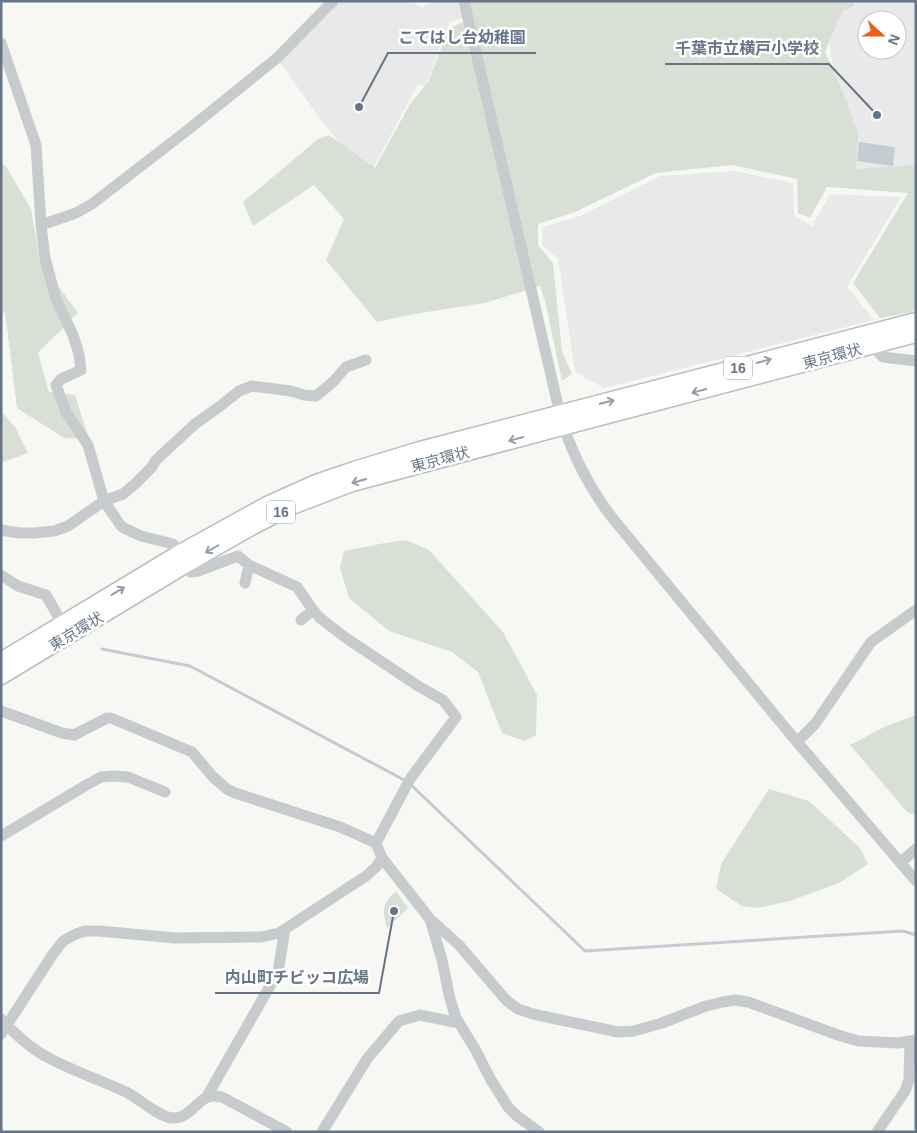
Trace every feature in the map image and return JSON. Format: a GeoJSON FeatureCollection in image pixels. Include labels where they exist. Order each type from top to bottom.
{"type":"FeatureCollection","features":[{"type":"Feature","properties":{"kind":"highway","name":"東京環状"},"geometry":{"type":"LineString","coordinates":[[1,661],[183,559],[292,506],[352,483],[562,420],[875,338],[916,321]]}},
{"type":"Feature","properties":{"kind":"highway","name":"東京環状"},"geometry":{"type":"LineString","coordinates":[[875,338],[916,334]]}},
{"type":"Feature","properties":{"kind":"highway","name":"東京環状"},"geometry":{"type":"LineString","coordinates":[[1,676],[183,559]]}},
{"type":"Feature","properties":{"kind":"street"},"geometry":{"type":"LineString","coordinates":[[41,225],[76,213],[92,204],[277,58],[333,1]]}},
{"type":"Feature","properties":{"kind":"street"},"geometry":{"type":"LineString","coordinates":[[464,1],[562,420],[576,458],[610,516],[797,742],[916,881]]}},
{"type":"Feature","properties":{"kind":"street"},"geometry":{"type":"LineString","coordinates":[[1,43],[36,145],[45,258],[56,299],[73,335],[79,354],[80,370],[61,378],[56,385],[66,412],[88,445],[104,500],[121,526],[141,536],[173,544],[191,572],[238,556],[249,565],[298,587],[320,618],[346,638],[418,686],[443,700],[456,717],[408,782],[376,843]]}},
{"type":"Feature","properties":{"kind":"street"},"geometry":{"type":"LineString","coordinates":[[875,338],[879,353],[883,357],[916,361]]}},
{"type":"Feature","properties":{"kind":"street"},"geometry":{"type":"LineString","coordinates":[[1,530],[19,533],[54,531],[68,526],[104,500],[123,494],[195,424],[239,391],[252,386],[316,396],[333,382],[346,367],[366,360]]}},
{"type":"Feature","properties":{"kind":"street"},"geometry":{"type":"LineString","coordinates":[[245,583],[249,565]]}},
{"type":"Feature","properties":{"kind":"street"},"geometry":{"type":"LineString","coordinates":[[1,574],[18,586],[46,595],[63,625]]}},
{"type":"Feature","properties":{"kind":"street"},"geometry":{"type":"LineString","coordinates":[[301,620],[313,610]]}},
{"type":"Feature","properties":{"kind":"street"},"geometry":{"type":"LineString","coordinates":[[797,742],[815,724],[871,642],[916,610]]}},
{"type":"Feature","properties":{"kind":"street"},"geometry":{"type":"LineString","coordinates":[[1,711],[62,733],[74,735],[107,718],[112,718],[192,752],[213,778],[235,793],[340,827],[376,843],[382,858],[430,920],[459,945],[506,1000],[518,1009],[533,1014],[618,1032],[634,1031],[662,1023],[706,1006],[735,1000],[748,1002],[858,1041],[898,1043],[913,1040],[909,1080],[905,1091],[877,1132]]}},
{"type":"Feature","properties":{"kind":"street"},"geometry":{"type":"LineString","coordinates":[[1,836],[101,778],[112,776],[128,777],[165,792]]}},
{"type":"Feature","properties":{"kind":"street"},"geometry":{"type":"LineString","coordinates":[[900,863],[916,849]]}},
{"type":"Feature","properties":{"kind":"street"},"geometry":{"type":"LineString","coordinates":[[287,1132],[222,1097],[214,1095],[206,1098],[184,1116],[174,1118],[165,1116],[126,1093],[48,1057],[3,1026],[63,941],[76,934],[85,931],[100,931],[176,938],[236,938],[261,937],[279,933],[366,876],[382,858]]}},
{"type":"Feature","properties":{"kind":"street"},"geometry":{"type":"LineString","coordinates":[[430,920],[456,1018],[508,1107],[539,1132]]}},
{"type":"Feature","properties":{"kind":"street"},"geometry":{"type":"LineString","coordinates":[[206,1098],[278,972],[285,929]]}},
{"type":"Feature","properties":{"kind":"street"},"geometry":{"type":"LineString","coordinates":[[322,1132],[367,1059],[399,1021],[420,1015],[459,1023]]}},
{"type":"Feature","properties":{"kind":"shaded area"},"geometry":{"type":"Polygon","coordinates":[[[336,1],[410,1],[423,8],[432,1],[458,1],[463,18],[450,22],[425,87],[418,84],[369,176],[327,128],[278,60],[336,1]]]}},
{"type":"Feature","properties":{"kind":"shaded area"},"geometry":{"type":"Polygon","coordinates":[[[468,1],[855,1],[854,6],[842,11],[825,52],[858,133],[856,169],[916,165],[916,309],[911,312],[880,318],[853,283],[908,193],[827,187],[810,218],[798,213],[797,179],[732,165],[656,173],[575,212],[538,224],[538,245],[553,263],[562,351],[572,374],[562,381],[540,286],[485,303],[377,322],[326,260],[344,219],[314,185],[253,226],[243,202],[318,139],[329,135],[375,168],[410,104],[428,82],[449,28],[473,18],[468,1]]]}},
{"type":"Feature","properties":{"kind":"shaded area"},"geometry":{"type":"Polygon","coordinates":[[[824,1],[916,1],[916,185],[848,180],[824,1]]]}},
{"type":"Feature","properties":{"kind":"shaded area"},"geometry":{"type":"Polygon","coordinates":[[[859,142],[895,147],[893,166],[857,161],[859,142]]]}},
{"type":"Feature","properties":{"kind":"shaded area"},"geometry":{"type":"Polygon","coordinates":[[[1,162],[7,168],[31,209],[40,261],[78,313],[38,353],[49,392],[75,395],[89,439],[64,438],[17,408],[5,312],[1,314],[1,162]]]}},
{"type":"Feature","properties":{"kind":"shaded area"},"geometry":{"type":"Polygon","coordinates":[[[734,171],[793,183],[794,216],[812,226],[830,194],[901,197],[847,287],[874,320],[604,388],[575,372],[558,258],[542,245],[543,227],[580,216],[660,176],[734,171]]]}},
{"type":"Feature","properties":{"kind":"shaded area"},"geometry":{"type":"Polygon","coordinates":[[[1,411],[15,427],[28,453],[1,463],[1,411]]]}},
{"type":"Feature","properties":{"kind":"shaded area"},"geometry":{"type":"Polygon","coordinates":[[[406,540],[429,550],[503,632],[537,695],[536,735],[524,741],[502,733],[478,672],[452,652],[389,631],[349,598],[340,568],[344,551],[406,540]]]}},
{"type":"Feature","properties":{"kind":"shaded area"},"geometry":{"type":"Polygon","coordinates":[[[916,715],[916,815],[907,812],[850,745],[884,727],[916,715]]]}},
{"type":"Feature","properties":{"kind":"shaded area"},"geometry":{"type":"Polygon","coordinates":[[[769,789],[809,801],[860,848],[868,864],[839,883],[790,901],[757,908],[742,906],[716,889],[721,864],[769,789]]]}},
{"type":"Feature","properties":{"kind":"shaded area"},"geometry":{"type":"Polygon","coordinates":[[[396,891],[408,908],[387,928],[384,908],[396,891]]]}},
{"type":"Feature","properties":{"kind":"waterway"},"geometry":{"type":"LineString","coordinates":[[102,649],[190,666],[408,782],[585,951],[903,931],[916,935]]}},
{"type":"Feature","properties":{"kind":"place","name":"こてはし台幼稚園"},"geometry":{"type":"Point","coordinates":[359,107]}},
{"type":"Feature","properties":{"kind":"place","name":"千葉市立横戸小学校"},"geometry":{"type":"Point","coordinates":[877,115]}},
{"type":"Feature","properties":{"kind":"place","name":"内山町チビッコ広場"},"geometry":{"type":"Point","coordinates":[394,911]}}]}
